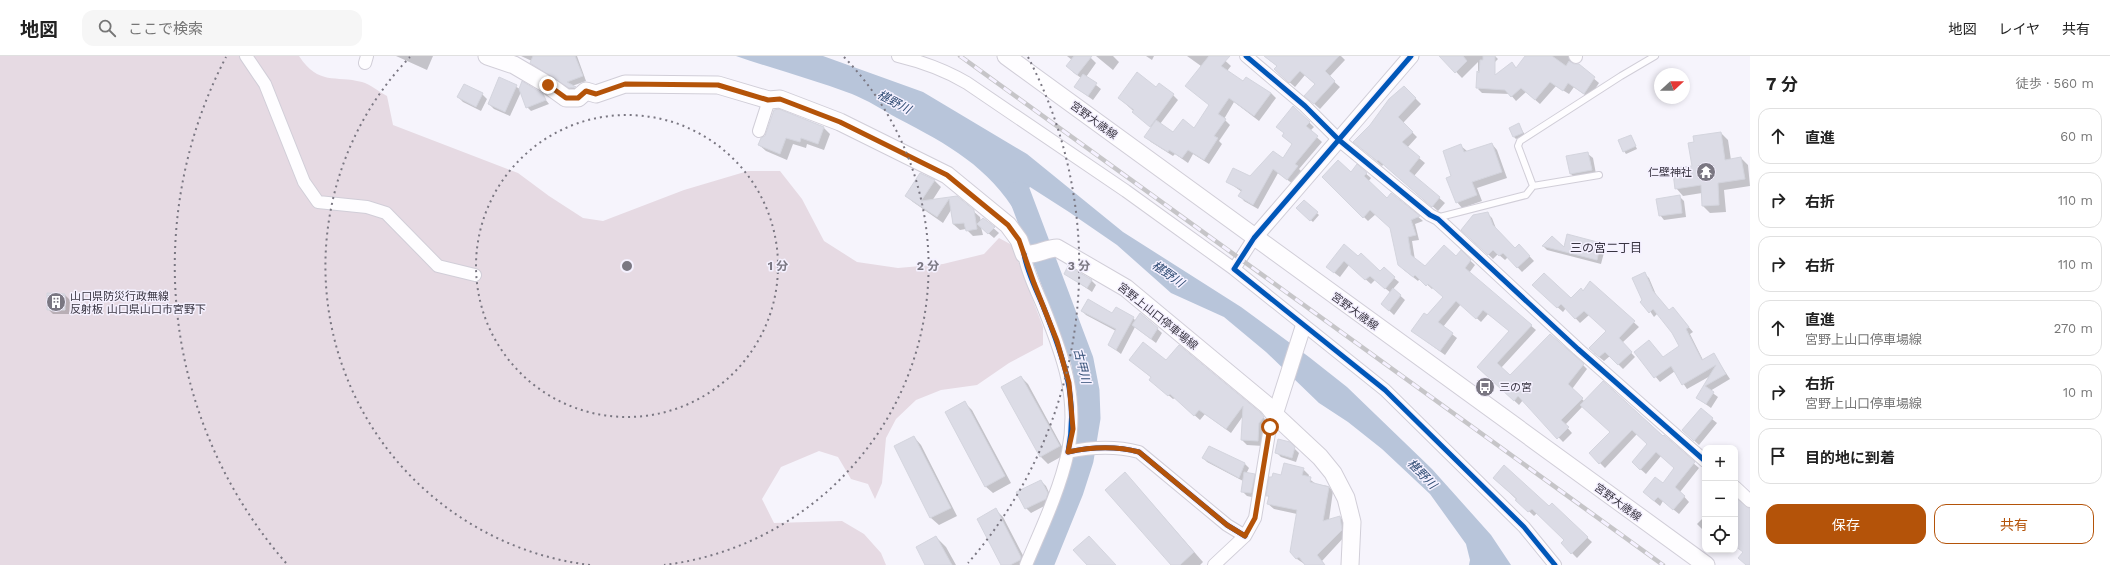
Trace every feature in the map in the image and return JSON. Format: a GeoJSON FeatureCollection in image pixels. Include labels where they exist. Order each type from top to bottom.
{"type":"FeatureCollection","features":[{"type":"Feature","properties":{"kind":"main road"},"geometry":{"type":"LineString","coordinates":[[487,56],[514,65],[548,85],[566,98],[578,98],[586,91],[596,94],[625,84],[718,85],[768,100],[780,99],[840,122],[947,175],[1008,225],[1027,254]]}},
{"type":"Feature","properties":{"kind":"main road","name":"宮野大歳線"},"geometry":{"type":"LineString","coordinates":[[1006,56],[1254,238],[1706,565]]}},
{"type":"Feature","properties":{"kind":"main road","name":"宮野上山口停車場線"},"geometry":{"type":"LineString","coordinates":[[1027,254],[1050,248],[1057,248],[1066,251],[1126,288],[1268,406],[1276,411],[1334,472],[1346,498],[1352,522],[1350,565]]}},
{"type":"Feature","properties":{"kind":"street"},"geometry":{"type":"LineString","coordinates":[[246,56],[265,84],[304,182],[318,202],[367,207],[386,213],[438,266],[475,275]]}},
{"type":"Feature","properties":{"kind":"street"},"geometry":{"type":"LineString","coordinates":[[898,56],[934,66],[967,83],[1114,182],[1234,269],[1302,330],[1318,335],[1385,390],[1524,528],[1555,565]]}},
{"type":"Feature","properties":{"kind":"street"},"geometry":{"type":"LineString","coordinates":[[1246,56],[1305,106],[1339,140],[1436,218],[1578,349],[1702,458]]}},
{"type":"Feature","properties":{"kind":"street"},"geometry":{"type":"LineString","coordinates":[[1234,269],[1254,238],[1411,56]]}},
{"type":"Feature","properties":{"kind":"street"},"geometry":{"type":"LineString","coordinates":[[759,131],[768,100]]}},
{"type":"Feature","properties":{"kind":"street"},"geometry":{"type":"LineString","coordinates":[[1026,565],[1050,514],[1071,452],[1073,429],[1069,383],[1057,341],[1034,283],[1027,254]]}},
{"type":"Feature","properties":{"kind":"street"},"geometry":{"type":"LineString","coordinates":[[1214,565],[1245,536],[1255,518],[1270,427],[1302,330]]}},
{"type":"Feature","properties":{"kind":"street"},"geometry":{"type":"LineString","coordinates":[[1071,452],[1124,448],[1139,452],[1227,525],[1245,536]]}},
{"type":"Feature","properties":{"kind":"street"},"geometry":{"type":"LineString","coordinates":[[1738,490],[1750,501]]}},
{"type":"Feature","properties":{"kind":"lane"},"geometry":{"type":"LineString","coordinates":[[1533,186],[1518,146],[1520,141],[1655,56]]}},
{"type":"Feature","properties":{"kind":"lane"},"geometry":{"type":"LineString","coordinates":[[1436,218],[1526,195],[1533,186],[1599,175]]}},
{"type":"Feature","properties":{"kind":"shaded area"},"geometry":{"type":"Polygon","coordinates":[[[0,56],[299,56],[313,72],[321,76],[362,82],[387,96],[393,125],[518,173],[549,196],[583,218],[603,221],[684,190],[748,171],[780,171],[802,199],[824,241],[857,262],[898,268],[943,264],[984,254],[999,238],[1012,245],[1043,327],[1043,345],[1009,363],[977,385],[941,390],[916,400],[896,419],[886,438],[882,483],[875,499],[868,484],[851,479],[838,457],[819,451],[781,467],[762,499],[774,523],[842,521],[864,534],[881,553],[886,565],[0,565],[0,56]]]}},
{"type":"Feature","properties":{"kind":"water","name":"椹野川"},"geometry":{"type":"Polygon","coordinates":[[[736,56],[823,56],[923,92],[1027,154],[1123,232],[1241,307],[1347,387],[1432,469],[1491,535],[1511,565],[1469,565],[1470,560],[1466,544],[1430,494],[1382,449],[1348,422],[1319,403],[1266,352],[1224,317],[1171,293],[1117,245],[1069,212],[1030,187],[1023,195],[1031,217],[1027,232],[1015,211],[988,177],[972,163],[937,140],[852,94],[736,56]]]}},
{"type":"Feature","properties":{"kind":"building"},"geometry":{"type":"Polygon","coordinates":[[[533,56],[575,56],[583,76],[567,82],[576,87],[569,88],[530,63],[533,56]]]}},
{"type":"Feature","properties":{"kind":"building"},"geometry":{"type":"Polygon","coordinates":[[[1074,56],[1092,56],[1077,75],[1066,66],[1074,56]]]}},
{"type":"Feature","properties":{"kind":"building"},"geometry":{"type":"Polygon","coordinates":[[[1209,56],[1230,56],[1221,66],[1243,81],[1246,77],[1271,93],[1254,116],[1229,98],[1218,114],[1226,119],[1214,136],[1218,138],[1204,160],[1188,150],[1182,158],[1169,150],[1168,152],[1144,137],[1156,120],[1173,132],[1183,119],[1194,128],[1209,105],[1185,86],[1209,56]]]}},
{"type":"Feature","properties":{"kind":"building"},"geometry":{"type":"Polygon","coordinates":[[[1264,56],[1339,56],[1325,71],[1335,81],[1314,104],[1304,96],[1315,84],[1300,71],[1289,83],[1274,69],[1277,66],[1264,56]]]}},
{"type":"Feature","properties":{"kind":"building"},"geometry":{"type":"Polygon","coordinates":[[[1439,56],[1463,56],[1467,61],[1455,73],[1439,56]]]}},
{"type":"Feature","properties":{"kind":"building"},"geometry":{"type":"Polygon","coordinates":[[[1483,56],[1495,56],[1495,75],[1512,62],[1516,68],[1525,56],[1552,56],[1566,66],[1569,61],[1574,64],[1579,64],[1595,77],[1584,94],[1568,83],[1563,91],[1550,82],[1535,100],[1521,88],[1511,97],[1505,90],[1476,88],[1477,71],[1479,73],[1480,60],[1483,60],[1483,56]]]}},
{"type":"Feature","properties":{"kind":"building"},"geometry":{"type":"Polygon","coordinates":[[[1137,72],[1156,87],[1159,83],[1174,94],[1150,127],[1132,112],[1134,110],[1118,98],[1137,72]]]}},
{"type":"Feature","properties":{"kind":"building"},"geometry":{"type":"Polygon","coordinates":[[[1083,74],[1097,83],[1088,96],[1074,87],[1083,74]]]}},
{"type":"Feature","properties":{"kind":"building"},"geometry":{"type":"Polygon","coordinates":[[[499,77],[517,85],[505,112],[488,104],[499,77]]]}},
{"type":"Feature","properties":{"kind":"building"},"geometry":{"type":"Polygon","coordinates":[[[522,81],[543,94],[546,100],[526,108],[519,89],[522,81]]]}},
{"type":"Feature","properties":{"kind":"building"},"geometry":{"type":"Polygon","coordinates":[[[464,84],[483,93],[476,107],[457,97],[464,84]]]}},
{"type":"Feature","properties":{"kind":"building"},"geometry":{"type":"Polygon","coordinates":[[[1404,86],[1416,98],[1398,117],[1413,132],[1402,142],[1420,157],[1409,171],[1440,197],[1432,207],[1378,160],[1377,161],[1353,142],[1370,125],[1389,99],[1404,86]]]}},
{"type":"Feature","properties":{"kind":"building"},"geometry":{"type":"Polygon","coordinates":[[[1293,106],[1310,122],[1306,126],[1318,136],[1295,164],[1298,166],[1287,180],[1273,169],[1253,205],[1238,196],[1242,190],[1226,182],[1233,168],[1250,176],[1273,151],[1283,158],[1292,144],[1282,136],[1284,133],[1276,127],[1293,106]]]}},
{"type":"Feature","properties":{"kind":"building"},"geometry":{"type":"Polygon","coordinates":[[[779,109],[824,127],[818,144],[801,138],[800,142],[786,138],[780,154],[758,145],[761,138],[765,136],[774,110],[779,109]]]}},
{"type":"Feature","properties":{"kind":"building"},"geometry":{"type":"Polygon","coordinates":[[[1519,123],[1523,133],[1513,137],[1509,128],[1519,123]]]}},
{"type":"Feature","properties":{"kind":"building"},"geometry":{"type":"Polygon","coordinates":[[[1721,132],[1725,160],[1741,157],[1745,179],[1718,183],[1719,205],[1702,206],[1701,185],[1675,189],[1673,173],[1676,172],[1675,168],[1692,166],[1688,143],[1694,142],[1693,136],[1721,132]]]}},
{"type":"Feature","properties":{"kind":"building"},"geometry":{"type":"Polygon","coordinates":[[[1631,135],[1636,146],[1623,152],[1618,140],[1631,135]]]}},
{"type":"Feature","properties":{"kind":"building"},"geometry":{"type":"Polygon","coordinates":[[[1492,143],[1502,172],[1472,182],[1477,195],[1456,203],[1446,178],[1451,176],[1443,151],[1461,144],[1464,152],[1492,143]]]}},
{"type":"Feature","properties":{"kind":"building"},"geometry":{"type":"Polygon","coordinates":[[[1588,152],[1592,170],[1570,174],[1566,156],[1588,152]]]}},
{"type":"Feature","properties":{"kind":"building"},"geometry":{"type":"Polygon","coordinates":[[[1338,160],[1351,172],[1357,164],[1367,173],[1364,176],[1387,198],[1391,193],[1420,216],[1411,220],[1416,235],[1408,237],[1411,255],[1425,266],[1444,245],[1456,256],[1461,250],[1471,260],[1465,268],[1532,325],[1497,363],[1510,375],[1550,334],[1584,364],[1568,384],[1583,398],[1561,420],[1569,427],[1557,439],[1518,396],[1514,401],[1477,367],[1509,331],[1483,310],[1476,319],[1456,301],[1438,322],[1453,333],[1440,351],[1411,331],[1424,313],[1427,315],[1443,297],[1428,284],[1426,286],[1415,275],[1413,277],[1398,265],[1390,228],[1370,210],[1363,218],[1322,177],[1338,160]]]}},
{"type":"Feature","properties":{"kind":"building"},"geometry":{"type":"Polygon","coordinates":[[[920,173],[935,180],[921,201],[957,196],[974,210],[977,229],[966,231],[964,223],[953,224],[949,199],[937,217],[905,196],[920,173]]]}},
{"type":"Feature","properties":{"kind":"building"},"geometry":{"type":"Polygon","coordinates":[[[1680,195],[1682,213],[1659,216],[1656,199],[1680,195]]]}},
{"type":"Feature","properties":{"kind":"building"},"geometry":{"type":"Polygon","coordinates":[[[1304,200],[1318,212],[1310,221],[1296,208],[1304,200]]]}},
{"type":"Feature","properties":{"kind":"building"},"geometry":{"type":"Polygon","coordinates":[[[1488,212],[1493,225],[1515,248],[1519,244],[1530,256],[1517,268],[1503,253],[1499,256],[1493,250],[1488,255],[1461,230],[1473,215],[1488,212]]]}},
{"type":"Feature","properties":{"kind":"building"},"geometry":{"type":"Polygon","coordinates":[[[983,218],[995,227],[988,234],[977,224],[983,218]]]}},
{"type":"Feature","properties":{"kind":"building"},"geometry":{"type":"Polygon","coordinates":[[[1567,234],[1601,243],[1597,260],[1542,246],[1552,236],[1564,247],[1567,234]]]}},
{"type":"Feature","properties":{"kind":"building"},"geometry":{"type":"Polygon","coordinates":[[[1344,244],[1358,256],[1361,253],[1380,271],[1384,267],[1395,277],[1385,289],[1370,276],[1365,280],[1344,261],[1334,273],[1326,267],[1344,244]]]}},
{"type":"Feature","properties":{"kind":"building"},"geometry":{"type":"Polygon","coordinates":[[[1068,266],[1092,280],[1087,288],[1064,274],[1068,266]]]}},
{"type":"Feature","properties":{"kind":"building"},"geometry":{"type":"Polygon","coordinates":[[[1645,272],[1653,291],[1669,310],[1673,307],[1689,327],[1686,329],[1702,360],[1714,353],[1726,374],[1705,386],[1714,392],[1706,404],[1696,398],[1716,365],[1682,385],[1671,366],[1654,378],[1634,352],[1649,340],[1663,357],[1679,346],[1672,333],[1653,309],[1649,313],[1640,302],[1642,300],[1632,278],[1645,272]]]}},
{"type":"Feature","properties":{"kind":"building"},"geometry":{"type":"Polygon","coordinates":[[[1544,273],[1571,298],[1581,288],[1583,291],[1590,281],[1635,321],[1619,338],[1632,352],[1618,365],[1605,352],[1599,357],[1589,348],[1606,331],[1584,311],[1575,319],[1561,304],[1557,308],[1532,285],[1544,273]]]}},
{"type":"Feature","properties":{"kind":"building"},"geometry":{"type":"Polygon","coordinates":[[[1393,288],[1401,295],[1389,311],[1381,304],[1393,288]]]}},
{"type":"Feature","properties":{"kind":"building","name":"山口県防災行政無線 反射板 山口県山口市宮野下"},"geometry":{"type":"Polygon","coordinates":[[[47,293],[65,294],[65,310],[47,310],[47,293]]]}},
{"type":"Feature","properties":{"kind":"building"},"geometry":{"type":"Polygon","coordinates":[[[1088,299],[1112,313],[1116,307],[1134,317],[1116,350],[1108,345],[1116,329],[1081,311],[1088,299]]]}},
{"type":"Feature","properties":{"kind":"building"},"geometry":{"type":"Polygon","coordinates":[[[1140,313],[1158,328],[1151,339],[1132,325],[1140,313]]]}},
{"type":"Feature","properties":{"kind":"building"},"geometry":{"type":"Polygon","coordinates":[[[1143,342],[1166,360],[1179,345],[1261,413],[1264,417],[1259,423],[1258,441],[1241,440],[1243,406],[1226,429],[1199,410],[1194,416],[1170,394],[1168,396],[1149,380],[1151,377],[1129,360],[1143,342]]]}},
{"type":"Feature","properties":{"kind":"building"},"geometry":{"type":"Polygon","coordinates":[[[1021,376],[1060,446],[1040,457],[1001,387],[1021,376]]]}},
{"type":"Feature","properties":{"kind":"building"},"geometry":{"type":"Polygon","coordinates":[[[1603,381],[1663,436],[1664,435],[1695,462],[1675,487],[1685,496],[1673,510],[1658,497],[1654,501],[1643,492],[1655,477],[1663,483],[1674,468],[1656,452],[1640,470],[1632,462],[1647,444],[1632,430],[1599,464],[1589,453],[1610,432],[1580,405],[1603,381]]]}},
{"type":"Feature","properties":{"kind":"building"},"geometry":{"type":"Polygon","coordinates":[[[965,401],[1005,476],[985,487],[945,412],[965,401]]]}},
{"type":"Feature","properties":{"kind":"building"},"geometry":{"type":"Polygon","coordinates":[[[1701,408],[1713,418],[1694,441],[1682,430],[1701,408]]]}},
{"type":"Feature","properties":{"kind":"building"},"geometry":{"type":"Polygon","coordinates":[[[914,436],[951,508],[930,518],[894,446],[914,436]]]}},
{"type":"Feature","properties":{"kind":"building"},"geometry":{"type":"Polygon","coordinates":[[[1278,439],[1290,442],[1295,447],[1292,458],[1275,453],[1278,439]]]}},
{"type":"Feature","properties":{"kind":"building"},"geometry":{"type":"Polygon","coordinates":[[[1209,446],[1245,463],[1239,478],[1202,458],[1209,446]]]}},
{"type":"Feature","properties":{"kind":"building"},"geometry":{"type":"Polygon","coordinates":[[[1284,463],[1304,468],[1302,475],[1311,477],[1310,482],[1329,487],[1323,521],[1340,516],[1342,530],[1317,555],[1325,565],[1305,565],[1299,557],[1296,559],[1290,552],[1297,510],[1267,504],[1269,496],[1266,496],[1269,477],[1272,477],[1273,473],[1281,475],[1284,463]]]}},
{"type":"Feature","properties":{"kind":"building"},"geometry":{"type":"Polygon","coordinates":[[[1504,465],[1549,506],[1552,503],[1588,537],[1571,554],[1561,543],[1564,540],[1532,509],[1528,512],[1515,500],[1517,499],[1493,478],[1504,465]]]}},
{"type":"Feature","properties":{"kind":"building"},"geometry":{"type":"Polygon","coordinates":[[[1125,472],[1194,552],[1180,565],[1171,565],[1105,490],[1125,472]]]}},
{"type":"Feature","properties":{"kind":"building"},"geometry":{"type":"Polygon","coordinates":[[[1244,472],[1255,474],[1251,493],[1241,492],[1244,472]]]}},
{"type":"Feature","properties":{"kind":"building"},"geometry":{"type":"Polygon","coordinates":[[[1041,480],[1048,493],[1046,499],[1025,509],[1016,492],[1041,480]]]}},
{"type":"Feature","properties":{"kind":"building"},"geometry":{"type":"Polygon","coordinates":[[[1738,499],[1750,509],[1750,565],[1746,565],[1738,558],[1743,552],[1738,548],[1738,499]]]}},
{"type":"Feature","properties":{"kind":"building"},"geometry":{"type":"Polygon","coordinates":[[[996,508],[1021,557],[1020,560],[1010,565],[1001,565],[977,519],[996,508]]]}},
{"type":"Feature","properties":{"kind":"building"},"geometry":{"type":"Polygon","coordinates":[[[936,536],[952,565],[925,565],[916,547],[936,536]]]}},
{"type":"Feature","properties":{"kind":"building"},"geometry":{"type":"Polygon","coordinates":[[[1089,536],[1116,565],[1087,565],[1073,550],[1089,536]]]}},
{"type":"Feature","properties":{"kind":"waterway","name":"古甲川"},"geometry":{"type":"LineString","coordinates":[[1019,193],[1082,360],[1088,391],[1089,418],[1082,460],[1072,491],[1042,565]]}},
{"type":"Feature","properties":{"kind":"railway"},"geometry":{"type":"LineString","coordinates":[[960,56],[1663,565]]}},
{"type":"Feature","properties":{"kind":"cycle path"},"geometry":{"type":"LineString","coordinates":[[1246,56],[1305,106],[1339,140],[1430,215],[1438,219],[1578,349],[1702,458]]}},
{"type":"Feature","properties":{"kind":"cycle path"},"geometry":{"type":"LineString","coordinates":[[1411,56],[1254,238],[1234,269],[1385,390],[1524,527],[1555,565]]}},
{"type":"Feature","properties":{"kind":"cycle path"},"geometry":{"type":"LineString","coordinates":[[1024,254],[1029,274],[1043,306],[1063,360],[1072,413],[1068,452],[1104,448],[1139,452],[1227,525],[1245,536]]}},
{"type":"Feature","properties":{"kind":"place","name":"仁壁神社"},"geometry":{"type":"Point","coordinates":[1706,172]}},
{"type":"Feature","properties":{"kind":"place","name":"山口県防災行政無線 反射板 山口県山口市宮野下"},"geometry":{"type":"Point","coordinates":[56,302]}},
{"type":"Feature","properties":{"kind":"place","name":"三の宮"},"geometry":{"type":"Point","coordinates":[1485,387]}},
{"type":"Feature","properties":{"kind":"district","name":"三の宮二丁目"},"geometry":{"type":"Point","coordinates":[1606,248]}},
{"type":"Feature","properties":{"kind":"route"},"geometry":{"type":"LineString","coordinates":[[548,85],[554,91],[566,98],[578,98],[586,91],[596,94],[625,84],[718,85],[768,100],[780,99],[840,122],[909,154],[947,175],[1008,225],[1019,240],[1025,261],[1057,341],[1069,383],[1073,412],[1073,429],[1068,452],[1104,448],[1124,448],[1139,452],[1159,467],[1227,525],[1245,536],[1255,518],[1270,427]]}}]}
